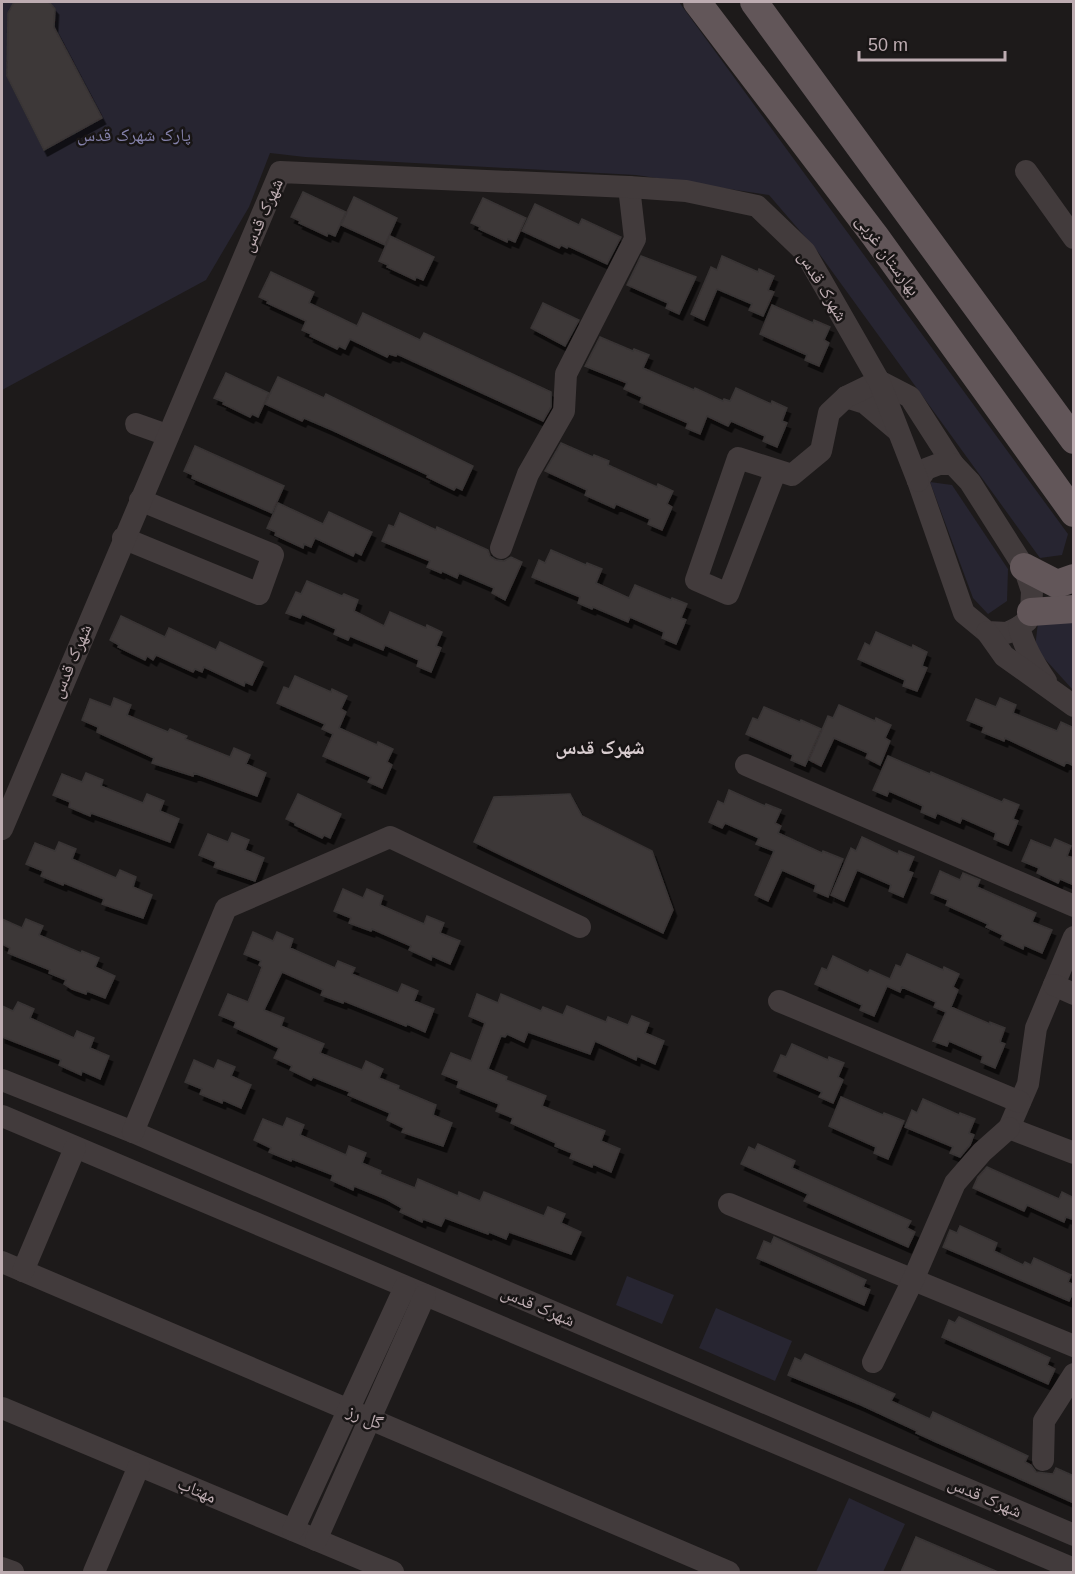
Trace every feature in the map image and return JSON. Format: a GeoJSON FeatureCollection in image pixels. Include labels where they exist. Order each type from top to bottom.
{"type":"FeatureCollection","features":[{"type":"Feature","properties":{"kind":"main road","name":"بهارستان غربی"},"geometry":{"type":"LineString","coordinates":[[697,2],[875,237],[1074,513]]}},
{"type":"Feature","properties":{"kind":"main road"},"geometry":{"type":"LineString","coordinates":[[754,2],[1072,435]]}},
{"type":"Feature","properties":{"kind":"main road"},"geometry":{"type":"LineString","coordinates":[[1024,567],[1057,584],[1074,578]]}},
{"type":"Feature","properties":{"kind":"main road"},"geometry":{"type":"LineString","coordinates":[[1025,620],[1074,609]]}},
{"type":"Feature","properties":{"kind":"street"},"geometry":{"type":"LineString","coordinates":[[1026,171],[1074,238]]}},
{"type":"Feature","properties":{"kind":"street","name":"شهرک قدس"},"geometry":{"type":"LineString","coordinates":[[2,829],[123,538],[280,172],[629,186],[686,192],[757,206],[805,252],[879,381],[918,481]]}},
{"type":"Feature","properties":{"kind":"street"},"geometry":{"type":"LineString","coordinates":[[501,548],[528,474],[564,411],[566,374],[634,239],[629,186]]}},
{"type":"Feature","properties":{"kind":"street"},"geometry":{"type":"LineString","coordinates":[[776,470],[728,594],[696,580],[738,458],[792,475],[821,451],[829,413],[846,397],[879,381],[910,397],[952,464],[970,482],[1024,567],[1032,591],[1022,639],[1034,665],[1055,691]]}},
{"type":"Feature","properties":{"kind":"street"},"geometry":{"type":"LineString","coordinates":[[846,397],[865,404],[900,432]]}},
{"type":"Feature","properties":{"kind":"street"},"geometry":{"type":"LineString","coordinates":[[136,424],[167,435]]}},
{"type":"Feature","properties":{"kind":"street"},"geometry":{"type":"LineString","coordinates":[[952,464],[939,464],[926,469],[918,481],[964,613],[987,632],[1004,656],[1074,706]]}},
{"type":"Feature","properties":{"kind":"street"},"geometry":{"type":"LineString","coordinates":[[123,538],[259,594],[273,555],[140,501]]}},
{"type":"Feature","properties":{"kind":"street"},"geometry":{"type":"LineString","coordinates":[[987,632],[1007,633],[1025,620]]}},
{"type":"Feature","properties":{"kind":"street"},"geometry":{"type":"LineString","coordinates":[[746,765],[1074,906]]}},
{"type":"Feature","properties":{"kind":"street"},"geometry":{"type":"LineString","coordinates":[[133,1132],[226,908],[390,837],[580,927]]}},
{"type":"Feature","properties":{"kind":"street"},"geometry":{"type":"LineString","coordinates":[[873,1362],[913,1280],[955,1183],[982,1152],[1008,1128],[1028,1084],[1036,1028],[1064,990],[1074,936]]}},
{"type":"Feature","properties":{"kind":"street"},"geometry":{"type":"LineString","coordinates":[[778,1002],[1020,1102]]}},
{"type":"Feature","properties":{"kind":"street","name":"شهرک قدس"},"geometry":{"type":"LineString","coordinates":[[2,1080],[133,1132],[1074,1535]]}},
{"type":"Feature","properties":{"kind":"street"},"geometry":{"type":"LineString","coordinates":[[2,1116],[1074,1569]]}},
{"type":"Feature","properties":{"kind":"street"},"geometry":{"type":"LineString","coordinates":[[1008,1128],[1074,1153]]}},
{"type":"Feature","properties":{"kind":"street"},"geometry":{"type":"LineString","coordinates":[[23,1271],[75,1148]]}},
{"type":"Feature","properties":{"kind":"street"},"geometry":{"type":"LineString","coordinates":[[729,1204],[1074,1346]]}},
{"type":"Feature","properties":{"kind":"street","name":"گل رز"},"geometry":{"type":"LineString","coordinates":[[2,1262],[729,1572]]}},
{"type":"Feature","properties":{"kind":"street"},"geometry":{"type":"LineString","coordinates":[[293,1530],[405,1287]]}},
{"type":"Feature","properties":{"kind":"street"},"geometry":{"type":"LineString","coordinates":[[316,1540],[426,1295]]}},
{"type":"Feature","properties":{"kind":"street"},"geometry":{"type":"LineString","coordinates":[[1043,1460],[1044,1421],[1074,1374]]}},
{"type":"Feature","properties":{"kind":"street","name":"مهتاب"},"geometry":{"type":"LineString","coordinates":[[2,1408],[393,1572]]}},
{"type":"Feature","properties":{"kind":"street"},"geometry":{"type":"LineString","coordinates":[[94,1572],[139,1466]]}},
{"type":"Feature","properties":{"kind":"street"},"geometry":{"type":"LineString","coordinates":[[2,1568],[13,1572]]}},
{"type":"Feature","properties":{"kind":"green space","name":"پارک شهرک قدس"},"geometry":{"type":"Polygon","coordinates":[[[2,2],[679,2],[1068,534],[1062,555],[1040,558],[818,252],[769,195],[636,175],[305,157],[270,153],[249,207],[206,280],[2,390],[2,2]]]}},
{"type":"Feature","properties":{"kind":"green space"},"geometry":{"type":"Polygon","coordinates":[[[930,482],[952,485],[1008,569],[1007,601],[988,614],[973,598],[930,482]]]}},
{"type":"Feature","properties":{"kind":"green space"},"geometry":{"type":"Polygon","coordinates":[[[1038,622],[1073,622],[1073,690],[1035,648],[1038,622]]]}},
{"type":"Feature","properties":{"kind":"green space"},"geometry":{"type":"Polygon","coordinates":[[[627,1276],[674,1295],[662,1324],[616,1305],[627,1276]]]}},
{"type":"Feature","properties":{"kind":"green space"},"geometry":{"type":"Polygon","coordinates":[[[716,1308],[792,1341],[775,1381],[699,1348],[716,1308]]]}},
{"type":"Feature","properties":{"kind":"green space"},"geometry":{"type":"Polygon","coordinates":[[[849,1498],[905,1524],[883,1572],[816,1572],[849,1498]]]}},
{"type":"Feature","properties":{"kind":"building"},"geometry":{"type":"Polygon","coordinates":[[[14,2],[49,2],[55,9],[54,27],[102,118],[44,150],[7,76],[8,13],[14,2]]]}},
{"type":"Feature","properties":{"kind":"building"},"geometry":{"type":"Polygon","coordinates":[[[303,192],[346,212],[335,236],[328,233],[327,236],[291,217],[303,192]]]}},
{"type":"Feature","properties":{"kind":"building"},"geometry":{"type":"Polygon","coordinates":[[[354,197],[397,218],[385,245],[341,225],[354,197]]]}},
{"type":"Feature","properties":{"kind":"building"},"geometry":{"type":"Polygon","coordinates":[[[483,198],[526,218],[515,242],[508,239],[507,242],[471,223],[483,198]]]}},
{"type":"Feature","properties":{"kind":"building"},"geometry":{"type":"Polygon","coordinates":[[[535,204],[579,225],[582,219],[621,237],[607,264],[568,246],[567,248],[561,245],[559,248],[522,231],[535,204]]]}},
{"type":"Feature","properties":{"kind":"building"},"geometry":{"type":"Polygon","coordinates":[[[390,236],[434,257],[423,280],[416,277],[415,280],[379,261],[390,236]]]}},
{"type":"Feature","properties":{"kind":"building"},"geometry":{"type":"Polygon","coordinates":[[[641,256],[696,277],[679,314],[666,308],[668,303],[627,285],[641,256]]]}},
{"type":"Feature","properties":{"kind":"building"},"geometry":{"type":"Polygon","coordinates":[[[722,256],[758,272],[759,269],[774,276],[768,290],[774,292],[763,316],[749,310],[752,304],[717,289],[704,320],[691,314],[711,267],[717,270],[722,256]]]}},
{"type":"Feature","properties":{"kind":"building"},"geometry":{"type":"Polygon","coordinates":[[[271,272],[314,292],[309,303],[357,326],[363,313],[420,340],[424,333],[551,392],[551,407],[543,421],[397,354],[396,356],[389,354],[387,357],[350,339],[345,349],[339,346],[337,349],[310,336],[311,334],[302,330],[306,321],[259,297],[271,272]]]}},
{"type":"Feature","properties":{"kind":"building"},"geometry":{"type":"Polygon","coordinates":[[[543,303],[579,320],[565,346],[531,328],[543,303]]]}},
{"type":"Feature","properties":{"kind":"building"},"geometry":{"type":"Polygon","coordinates":[[[772,305],[813,323],[814,320],[830,327],[824,340],[829,343],[819,366],[805,360],[807,355],[760,334],[772,305]]]}},
{"type":"Feature","properties":{"kind":"building"},"geometry":{"type":"Polygon","coordinates":[[[600,337],[649,355],[643,368],[694,390],[695,388],[723,401],[724,399],[730,401],[736,388],[771,404],[772,401],[787,408],[782,421],[787,423],[777,447],[763,441],[765,436],[731,421],[728,426],[707,416],[700,434],[686,428],[688,423],[640,402],[642,397],[624,389],[627,383],[585,366],[600,337]]]}},
{"type":"Feature","properties":{"kind":"building"},"geometry":{"type":"Polygon","coordinates":[[[226,373],[269,393],[258,417],[252,414],[250,417],[214,398],[226,373]]]}},
{"type":"Feature","properties":{"kind":"building"},"geometry":{"type":"Polygon","coordinates":[[[278,377],[324,398],[326,394],[473,466],[462,490],[456,487],[454,490],[427,477],[428,475],[332,430],[304,418],[302,421],[265,404],[278,377]]]}},
{"type":"Feature","properties":{"kind":"building"},"geometry":{"type":"Polygon","coordinates":[[[561,443],[593,457],[594,455],[609,461],[608,465],[657,487],[658,484],[673,491],[667,504],[672,507],[662,530],[648,524],[650,519],[616,504],[614,508],[585,495],[587,490],[545,471],[561,443]]]}},
{"type":"Feature","properties":{"kind":"building"},"geometry":{"type":"Polygon","coordinates":[[[195,446],[284,486],[272,513],[192,478],[193,475],[184,471],[195,446]]]}},
{"type":"Feature","properties":{"kind":"building"},"geometry":{"type":"Polygon","coordinates":[[[278,503],[323,524],[329,512],[372,532],[361,555],[355,552],[353,556],[315,538],[311,547],[304,544],[303,548],[275,535],[276,532],[267,528],[278,503]]]}},
{"type":"Feature","properties":{"kind":"building"},"geometry":{"type":"Polygon","coordinates":[[[400,513],[488,550],[490,556],[496,560],[504,561],[511,557],[522,562],[505,600],[492,593],[494,588],[459,573],[457,578],[442,571],[441,573],[427,567],[430,561],[382,541],[389,525],[394,527],[400,513]]]}},
{"type":"Feature","properties":{"kind":"building"},"geometry":{"type":"Polygon","coordinates":[[[551,550],[586,565],[587,563],[602,569],[596,583],[629,598],[635,585],[687,604],[681,618],[686,620],[676,644],[662,638],[664,632],[630,617],[628,622],[593,607],[592,609],[578,603],[580,597],[532,577],[539,560],[545,563],[551,550]]]}},
{"type":"Feature","properties":{"kind":"building"},"geometry":{"type":"Polygon","coordinates":[[[307,581],[342,596],[344,594],[358,600],[354,611],[384,626],[390,612],[426,628],[427,625],[442,632],[436,646],[441,648],[431,672],[417,666],[419,660],[385,645],[383,650],[350,636],[348,640],[334,634],[336,629],[302,614],[300,618],[286,613],[296,592],[301,594],[307,581]]]}},
{"type":"Feature","properties":{"kind":"building"},"geometry":{"type":"Polygon","coordinates":[[[121,616],[165,637],[169,628],[216,650],[220,642],[263,662],[252,685],[245,682],[244,686],[204,667],[202,672],[195,669],[193,672],[156,655],[153,660],[147,656],[145,660],[118,647],[119,645],[110,640],[121,616]]]}},
{"type":"Feature","properties":{"kind":"building"},"geometry":{"type":"Polygon","coordinates":[[[876,632],[927,652],[922,666],[927,668],[917,691],[903,686],[905,680],[858,659],[865,643],[870,646],[876,632]]]}},
{"type":"Feature","properties":{"kind":"building"},"geometry":{"type":"Polygon","coordinates":[[[295,676],[331,692],[332,689],[347,696],[341,709],[346,712],[339,728],[377,745],[378,742],[393,749],[387,762],[392,765],[382,788],[368,782],[371,777],[323,756],[333,734],[322,729],[325,724],[277,703],[284,687],[289,689],[295,676]]]}},
{"type":"Feature","properties":{"kind":"building"},"geometry":{"type":"Polygon","coordinates":[[[114,698],[131,705],[127,715],[168,732],[170,729],[187,736],[185,739],[230,757],[234,748],[250,755],[246,764],[266,773],[257,796],[194,773],[193,776],[152,763],[154,758],[97,732],[98,727],[82,720],[90,699],[111,707],[114,698]]]}},
{"type":"Feature","properties":{"kind":"building"},"geometry":{"type":"Polygon","coordinates":[[[1000,698],[1016,705],[1013,713],[1057,731],[1061,722],[1074,728],[1074,766],[1066,762],[1064,766],[1005,738],[1004,741],[982,732],[984,727],[967,720],[976,699],[996,707],[1000,698]]]}},
{"type":"Feature","properties":{"kind":"building"},"geometry":{"type":"Polygon","coordinates":[[[839,705],[875,721],[876,718],[891,725],[885,738],[890,741],[880,765],[866,758],[868,753],[834,738],[821,766],[809,760],[828,716],[833,718],[839,705]]]}},
{"type":"Feature","properties":{"kind":"building"},"geometry":{"type":"Polygon","coordinates":[[[764,707],[821,729],[805,766],[791,760],[793,755],[746,734],[753,718],[758,720],[764,707]]]}},
{"type":"Feature","properties":{"kind":"building"},"geometry":{"type":"Polygon","coordinates":[[[888,756],[1002,802],[1004,799],[1019,805],[1013,819],[1018,821],[1008,845],[994,839],[996,833],[962,818],[960,823],[937,813],[935,818],[921,812],[923,806],[889,791],[887,796],[873,790],[888,756]]]}},
{"type":"Feature","properties":{"kind":"building"},"geometry":{"type":"Polygon","coordinates":[[[86,773],[103,780],[101,786],[143,803],[147,794],[164,801],[160,811],[179,819],[170,842],[91,813],[90,816],[69,807],[70,802],[53,795],[62,774],[82,782],[86,773]]]}},
{"type":"Feature","properties":{"kind":"building"},"geometry":{"type":"Polygon","coordinates":[[[729,790],[765,806],[766,804],[781,810],[775,823],[781,826],[778,833],[822,853],[823,851],[843,859],[828,897],[814,891],[816,885],[782,870],[768,901],[755,895],[774,851],[756,844],[759,838],[725,823],[722,828],[709,822],[718,801],[724,804],[729,790]]]}},
{"type":"Feature","properties":{"kind":"building"},"geometry":{"type":"Polygon","coordinates":[[[298,794],[341,814],[330,838],[324,835],[322,838],[286,819],[298,794]]]}},
{"type":"Feature","properties":{"kind":"building"},"geometry":{"type":"Polygon","coordinates":[[[570,794],[582,816],[652,851],[673,910],[663,933],[474,842],[494,797],[570,794]]]}},
{"type":"Feature","properties":{"kind":"building"},"geometry":{"type":"Polygon","coordinates":[[[232,833],[249,840],[245,850],[264,858],[255,881],[214,867],[216,862],[199,855],[208,834],[228,842],[232,833]]]}},
{"type":"Feature","properties":{"kind":"building"},"geometry":{"type":"Polygon","coordinates":[[[862,837],[898,854],[899,851],[914,857],[908,871],[913,873],[903,897],[889,891],[891,885],[857,870],[844,901],[831,895],[851,848],[856,851],[862,837]]]}},
{"type":"Feature","properties":{"kind":"building"},"geometry":{"type":"Polygon","coordinates":[[[1055,839],[1071,846],[1067,856],[1074,858],[1074,885],[1060,879],[1058,883],[1037,873],[1039,868],[1022,861],[1031,840],[1051,848],[1055,839]]]}},
{"type":"Feature","properties":{"kind":"building"},"geometry":{"type":"Polygon","coordinates":[[[59,842],[76,849],[72,859],[116,878],[120,870],[136,877],[133,887],[152,895],[143,918],[102,904],[104,899],[41,876],[43,871],[26,864],[35,843],[55,851],[59,842]]]}},
{"type":"Feature","properties":{"kind":"building"},"geometry":{"type":"Polygon","coordinates":[[[940,871],[960,880],[963,873],[980,880],[977,887],[1036,913],[1032,922],[1052,930],[1042,953],[1024,945],[1023,949],[1001,939],[1003,935],[986,927],[988,924],[946,905],[948,900],[931,893],[940,871]]]}},
{"type":"Feature","properties":{"kind":"building"},"geometry":{"type":"Polygon","coordinates":[[[343,889],[363,898],[367,889],[383,896],[380,905],[424,924],[427,916],[444,923],[440,933],[460,941],[450,964],[432,956],[431,960],[409,950],[411,946],[372,929],[371,931],[349,923],[351,918],[334,911],[343,889]]]}},
{"type":"Feature","properties":{"kind":"building"},"geometry":{"type":"Polygon","coordinates":[[[2,919],[22,928],[26,919],[43,926],[39,935],[99,958],[95,967],[115,976],[105,998],[87,991],[86,994],[72,989],[64,984],[66,980],[49,973],[50,970],[8,953],[10,948],[2,944],[2,919]]]}},
{"type":"Feature","properties":{"kind":"building"},"geometry":{"type":"Polygon","coordinates":[[[253,932],[273,941],[277,932],[293,939],[290,948],[335,968],[338,961],[355,968],[352,974],[398,993],[402,984],[418,991],[414,1001],[434,1009],[425,1032],[344,1001],[343,1003],[321,995],[323,990],[282,972],[264,1010],[284,1018],[281,1026],[324,1044],[320,1053],[362,1070],[366,1061],[383,1069],[379,1078],[399,1086],[398,1089],[436,1105],[433,1115],[452,1123],[443,1146],[402,1132],[404,1128],[387,1120],[390,1113],[348,1095],[350,1092],[313,1077],[311,1080],[290,1070],[292,1066],[274,1058],[279,1048],[234,1027],[236,1022],[219,1015],[228,994],[248,1002],[262,967],[259,965],[261,961],[244,954],[253,932]]]}},
{"type":"Feature","properties":{"kind":"building"},"geometry":{"type":"Polygon","coordinates":[[[907,954],[943,970],[944,967],[959,974],[953,987],[958,990],[951,1007],[1005,1028],[1000,1042],[1005,1044],[995,1068],[981,1062],[983,1056],[949,1041],[947,1046],[933,1041],[946,1012],[934,1007],[936,1002],[902,987],[900,992],[887,986],[874,1016],[860,1010],[862,1005],[815,984],[822,968],[827,970],[833,956],[868,973],[870,970],[890,979],[896,965],[901,967],[907,954]]]}},
{"type":"Feature","properties":{"kind":"building"},"geometry":{"type":"Polygon","coordinates":[[[477,994],[498,1003],[501,994],[541,1011],[543,1007],[563,1015],[567,1006],[606,1022],[608,1017],[628,1025],[632,1016],[649,1023],[645,1033],[664,1041],[655,1064],[637,1056],[636,1060],[595,1041],[590,1054],[528,1032],[524,1042],[507,1034],[505,1037],[501,1036],[488,1069],[507,1077],[506,1080],[546,1096],[542,1106],[605,1131],[601,1141],[620,1149],[611,1172],[570,1158],[572,1153],[555,1146],[556,1143],[511,1123],[513,1118],[496,1111],[499,1104],[457,1087],[459,1081],[442,1074],[451,1053],[471,1061],[485,1023],[469,1016],[477,994]]]}},
{"type":"Feature","properties":{"kind":"building"},"geometry":{"type":"Polygon","coordinates":[[[18,1002],[34,1009],[30,1018],[74,1038],[77,1031],[94,1038],[90,1048],[109,1056],[100,1079],[82,1071],[81,1075],[59,1065],[61,1060],[2,1037],[2,1006],[13,1011],[18,1002]]]}},
{"type":"Feature","properties":{"kind":"building"},"geometry":{"type":"Polygon","coordinates":[[[792,1044],[828,1060],[829,1057],[844,1063],[838,1077],[843,1080],[833,1103],[819,1097],[822,1092],[774,1071],[781,1055],[786,1057],[792,1044]]]}},
{"type":"Feature","properties":{"kind":"building"},"geometry":{"type":"Polygon","coordinates":[[[194,1060],[214,1069],[218,1060],[235,1067],[231,1076],[251,1085],[241,1108],[200,1094],[202,1089],[185,1082],[194,1060]]]}},
{"type":"Feature","properties":{"kind":"building"},"geometry":{"type":"Polygon","coordinates":[[[841,1097],[883,1115],[884,1113],[904,1121],[888,1159],[874,1153],[876,1147],[829,1126],[841,1097]]]}},
{"type":"Feature","properties":{"kind":"building"},"geometry":{"type":"Polygon","coordinates":[[[923,1099],[959,1115],[960,1113],[975,1119],[969,1133],[974,1135],[970,1145],[960,1157],[950,1153],[953,1147],[905,1127],[912,1110],[917,1113],[923,1099]]]}},
{"type":"Feature","properties":{"kind":"building"},"geometry":{"type":"Polygon","coordinates":[[[287,1118],[304,1125],[300,1135],[346,1155],[349,1146],[366,1153],[362,1163],[381,1171],[380,1174],[415,1188],[418,1179],[458,1196],[459,1192],[480,1201],[484,1192],[544,1216],[548,1207],[565,1214],[561,1223],[581,1232],[571,1254],[509,1232],[506,1239],[445,1218],[441,1226],[423,1219],[422,1222],[400,1212],[402,1208],[386,1199],[354,1186],[353,1190],[331,1180],[333,1175],[269,1152],[271,1148],[254,1140],[263,1119],[283,1127],[287,1118]]]}},
{"type":"Feature","properties":{"kind":"building"},"geometry":{"type":"Polygon","coordinates":[[[758,1144],[795,1161],[792,1168],[911,1221],[907,1228],[915,1232],[908,1247],[804,1201],[808,1194],[741,1164],[749,1147],[755,1150],[758,1144]]]}},
{"type":"Feature","properties":{"kind":"building"},"geometry":{"type":"Polygon","coordinates":[[[987,1167],[1059,1199],[1062,1192],[1074,1198],[1074,1220],[1066,1217],[1064,1222],[1027,1205],[1024,1211],[973,1188],[978,1177],[987,1167]]]}},
{"type":"Feature","properties":{"kind":"building"},"geometry":{"type":"Polygon","coordinates":[[[960,1226],[997,1243],[994,1251],[1023,1265],[1025,1262],[1031,1265],[1034,1258],[1071,1275],[1068,1282],[1074,1285],[1074,1290],[1069,1301],[943,1247],[950,1230],[957,1233],[960,1226]]]}},
{"type":"Feature","properties":{"kind":"building"},"geometry":{"type":"Polygon","coordinates":[[[774,1237],[866,1280],[863,1287],[870,1290],[864,1305],[757,1258],[764,1241],[771,1244],[774,1237]]]}},
{"type":"Feature","properties":{"kind":"building"},"geometry":{"type":"Polygon","coordinates":[[[959,1317],[1050,1358],[1047,1365],[1055,1369],[1048,1384],[942,1337],[949,1320],[955,1323],[959,1317]]]}},
{"type":"Feature","properties":{"kind":"building"},"geometry":{"type":"Polygon","coordinates":[[[805,1354],[895,1394],[891,1401],[930,1419],[933,1412],[1028,1456],[1025,1462],[1031,1465],[1036,1472],[1053,1474],[1056,1468],[1074,1476],[1074,1503],[916,1433],[917,1431],[861,1405],[788,1375],[795,1358],[801,1361],[805,1354]]]}},
{"type":"Feature","properties":{"kind":"building"},"geometry":{"type":"Polygon","coordinates":[[[916,1537],[998,1572],[901,1572],[916,1537]]]}},
{"type":"Feature","properties":{"kind":"district","name":"شهرک قدس"},"geometry":{"type":"Point","coordinates":[600,747]}}]}
